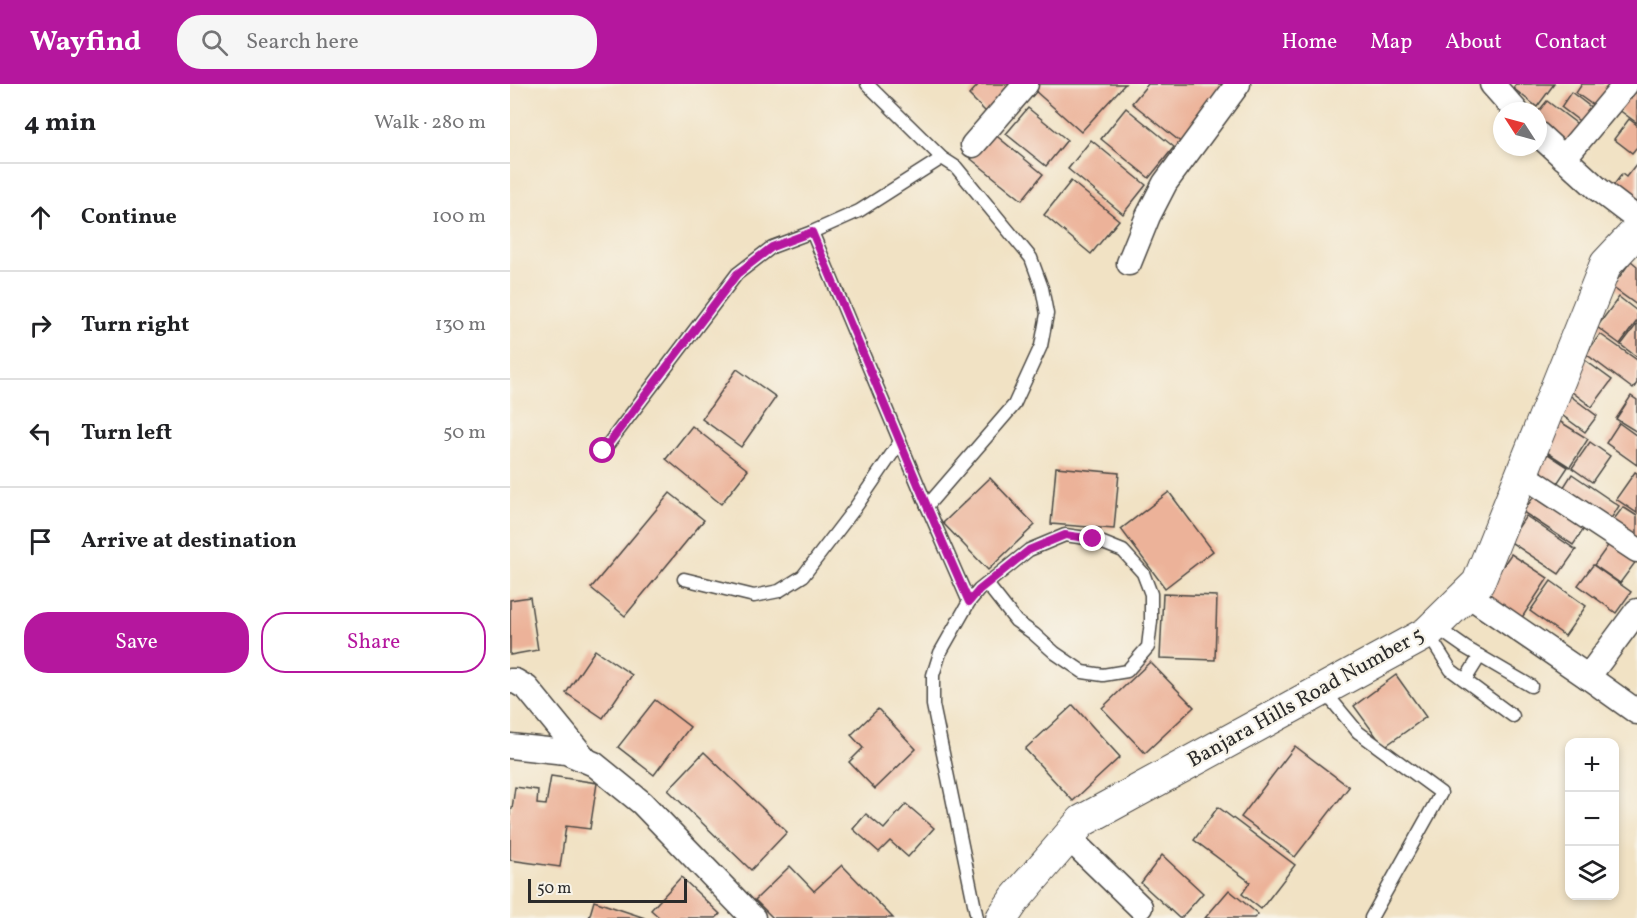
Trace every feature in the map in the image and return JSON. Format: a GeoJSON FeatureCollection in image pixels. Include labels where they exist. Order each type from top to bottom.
{"type":"FeatureCollection","features":[{"type":"Feature","properties":{"kind":"street"},"geometry":{"type":"LineString","coordinates":[[973,145],[1026,84]]}},
{"type":"Feature","properties":{"kind":"street"},"geometry":{"type":"LineString","coordinates":[[1129,263],[1148,216],[1165,183],[1238,84]]}},
{"type":"Feature","properties":{"kind":"street"},"geometry":{"type":"LineString","coordinates":[[1492,84],[1508,102]]}},
{"type":"Feature","properties":{"kind":"street"},"geometry":{"type":"LineString","coordinates":[[1564,158],[1626,84]]}},
{"type":"Feature","properties":{"kind":"street"},"geometry":{"type":"LineString","coordinates":[[1547,142],[1599,190],[1637,219]]}},
{"type":"Feature","properties":{"kind":"street","name":"Banjara Hills Road Number 5"},"geometry":{"type":"LineString","coordinates":[[1002,918],[1015,899],[1082,821],[1431,630],[1478,583],[1606,264],[1637,231]]}},
{"type":"Feature","properties":{"kind":"street"},"geometry":{"type":"LineString","coordinates":[[1522,474],[1637,549]]}},
{"type":"Feature","properties":{"kind":"street"},"geometry":{"type":"LineString","coordinates":[[1467,594],[1637,712]]}},
{"type":"Feature","properties":{"kind":"street"},"geometry":{"type":"LineString","coordinates":[[1588,677],[1637,611]]}},
{"type":"Feature","properties":{"kind":"street"},"geometry":{"type":"LineString","coordinates":[[510,681],[515,681],[527,688],[586,760]]}},
{"type":"Feature","properties":{"kind":"street"},"geometry":{"type":"LineString","coordinates":[[510,746],[566,752],[594,764],[642,803],[753,918]]}},
{"type":"Feature","properties":{"kind":"street"},"geometry":{"type":"LineString","coordinates":[[1068,837],[1140,907]]}},
{"type":"Feature","properties":{"kind":"lane"},"geometry":{"type":"LineString","coordinates":[[867,84],[942,158],[956,167],[1031,258],[1042,288],[1047,314],[1041,346],[1014,405],[927,506]]}},
{"type":"Feature","properties":{"kind":"lane"},"geometry":{"type":"LineString","coordinates":[[603,451],[737,274],[772,247],[859,212],[942,158]]}},
{"type":"Feature","properties":{"kind":"lane"},"geometry":{"type":"LineString","coordinates":[[812,232],[969,602]]}},
{"type":"Feature","properties":{"kind":"lane"},"geometry":{"type":"LineString","coordinates":[[684,579],[754,596],[779,591],[803,576],[855,508],[900,442]]}},
{"type":"Feature","properties":{"kind":"lane"},"geometry":{"type":"LineString","coordinates":[[977,918],[933,705],[933,675],[940,653],[969,602],[979,590],[1029,550],[1065,535],[1093,539],[1123,551],[1143,573],[1151,594],[1151,621],[1148,647],[1127,671],[1104,675],[1083,672],[1055,653],[1016,621],[987,584]]}},
{"type":"Feature","properties":{"kind":"lane"},"geometry":{"type":"LineString","coordinates":[[1431,630],[1531,686]]}},
{"type":"Feature","properties":{"kind":"lane"},"geometry":{"type":"LineString","coordinates":[[1431,630],[1451,670],[1513,716]]}},
{"type":"Feature","properties":{"kind":"lane"},"geometry":{"type":"LineString","coordinates":[[1465,680],[1480,656]]}},
{"type":"Feature","properties":{"kind":"lane"},"geometry":{"type":"LineString","coordinates":[[1323,690],[1358,732],[1441,793],[1371,918]]}},
{"type":"Feature","properties":{"kind":"building"},"geometry":{"type":"Polygon","coordinates":[[[979,84],[1017,84],[988,114],[969,95],[979,84]]]}},
{"type":"Feature","properties":{"kind":"building"},"geometry":{"type":"Polygon","coordinates":[[[1039,84],[1125,84],[1081,132],[1034,90],[1039,84]]]}},
{"type":"Feature","properties":{"kind":"building"},"geometry":{"type":"Polygon","coordinates":[[[1148,84],[1232,84],[1183,144],[1132,103],[1148,84]]]}},
{"type":"Feature","properties":{"kind":"building"},"geometry":{"type":"Polygon","coordinates":[[[1516,84],[1554,84],[1541,102],[1531,102],[1513,88],[1516,84]]]}},
{"type":"Feature","properties":{"kind":"building"},"geometry":{"type":"Polygon","coordinates":[[[1582,84],[1616,84],[1601,111],[1576,93],[1582,84]]]}},
{"type":"Feature","properties":{"kind":"building"},"geometry":{"type":"Polygon","coordinates":[[[1637,86],[1637,123],[1615,107],[1637,86]]]}},
{"type":"Feature","properties":{"kind":"building"},"geometry":{"type":"Polygon","coordinates":[[[1571,92],[1597,112],[1586,126],[1561,107],[1571,92]]]}},
{"type":"Feature","properties":{"kind":"building"},"geometry":{"type":"Polygon","coordinates":[[[1546,102],[1584,129],[1568,150],[1547,134],[1546,102]]]}},
{"type":"Feature","properties":{"kind":"building"},"geometry":{"type":"Polygon","coordinates":[[[1028,108],[1067,140],[1046,166],[1006,134],[1028,108]]]}},
{"type":"Feature","properties":{"kind":"building"},"geometry":{"type":"Polygon","coordinates":[[[1126,108],[1174,147],[1149,178],[1101,139],[1126,108]]]}},
{"type":"Feature","properties":{"kind":"building"},"geometry":{"type":"Polygon","coordinates":[[[1629,119],[1637,125],[1637,147],[1632,153],[1614,139],[1629,119]]]}},
{"type":"Feature","properties":{"kind":"building"},"geometry":{"type":"Polygon","coordinates":[[[993,133],[1043,174],[1022,200],[971,159],[993,133]]]}},
{"type":"Feature","properties":{"kind":"building"},"geometry":{"type":"Polygon","coordinates":[[[1091,140],[1146,185],[1123,214],[1068,169],[1091,140]]]}},
{"type":"Feature","properties":{"kind":"building"},"geometry":{"type":"Polygon","coordinates":[[[1637,163],[1637,208],[1610,190],[1622,174],[1626,177],[1637,163]]]}},
{"type":"Feature","properties":{"kind":"building"},"geometry":{"type":"Polygon","coordinates":[[[1071,181],[1119,220],[1091,254],[1044,215],[1071,181]]]}},
{"type":"Feature","properties":{"kind":"building"},"geometry":{"type":"Polygon","coordinates":[[[1631,261],[1637,266],[1637,305],[1612,287],[1631,261]]]}},
{"type":"Feature","properties":{"kind":"building"},"geometry":{"type":"Polygon","coordinates":[[[1619,297],[1637,311],[1637,321],[1620,344],[1597,327],[1619,297]]]}},
{"type":"Feature","properties":{"kind":"building"},"geometry":{"type":"Polygon","coordinates":[[[1637,324],[1637,357],[1621,345],[1637,324]]]}},
{"type":"Feature","properties":{"kind":"building"},"geometry":{"type":"Polygon","coordinates":[[[1600,334],[1637,360],[1637,383],[1633,389],[1586,354],[1600,334]]]}},
{"type":"Feature","properties":{"kind":"building"},"geometry":{"type":"Polygon","coordinates":[[[1582,358],[1612,380],[1592,407],[1563,385],[1582,358]]]}},
{"type":"Feature","properties":{"kind":"building"},"geometry":{"type":"Polygon","coordinates":[[[737,369],[776,397],[741,447],[702,419],[737,369]]]}},
{"type":"Feature","properties":{"kind":"building"},"geometry":{"type":"Polygon","coordinates":[[[1568,394],[1597,416],[1585,432],[1555,410],[1568,394]]]}},
{"type":"Feature","properties":{"kind":"building"},"geometry":{"type":"Polygon","coordinates":[[[1631,396],[1637,400],[1637,432],[1616,419],[1631,396]]]}},
{"type":"Feature","properties":{"kind":"building"},"geometry":{"type":"Polygon","coordinates":[[[1559,421],[1588,439],[1570,467],[1542,449],[1559,421]]]}},
{"type":"Feature","properties":{"kind":"building"},"geometry":{"type":"Polygon","coordinates":[[[1619,423],[1637,436],[1637,465],[1606,443],[1619,423]]]}},
{"type":"Feature","properties":{"kind":"building"},"geometry":{"type":"Polygon","coordinates":[[[692,426],[748,470],[721,504],[666,459],[692,426]]]}},
{"type":"Feature","properties":{"kind":"building"},"geometry":{"type":"Polygon","coordinates":[[[1590,442],[1610,456],[1592,482],[1572,468],[1590,442]]]}},
{"type":"Feature","properties":{"kind":"building"},"geometry":{"type":"Polygon","coordinates":[[[1548,454],[1568,467],[1552,491],[1532,477],[1548,454]]]}},
{"type":"Feature","properties":{"kind":"building"},"geometry":{"type":"Polygon","coordinates":[[[1056,467],[1119,473],[1114,529],[1051,524],[1056,467]]]}},
{"type":"Feature","properties":{"kind":"building"},"geometry":{"type":"Polygon","coordinates":[[[1635,472],[1637,473],[1637,513],[1616,499],[1635,472]]]}},
{"type":"Feature","properties":{"kind":"building"},"geometry":{"type":"Polygon","coordinates":[[[1572,474],[1619,506],[1607,525],[1560,493],[1572,474]]]}},
{"type":"Feature","properties":{"kind":"building"},"geometry":{"type":"Polygon","coordinates":[[[990,478],[1035,525],[988,570],[943,523],[990,478]]]}},
{"type":"Feature","properties":{"kind":"building"},"geometry":{"type":"Polygon","coordinates":[[[1539,489],[1588,523],[1573,545],[1523,512],[1539,489]]]}},
{"type":"Feature","properties":{"kind":"building"},"geometry":{"type":"Polygon","coordinates":[[[1169,492],[1213,551],[1165,588],[1121,529],[1169,492]]]}},
{"type":"Feature","properties":{"kind":"building"},"geometry":{"type":"Polygon","coordinates":[[[670,493],[704,520],[625,616],[591,588],[670,493]]]}},
{"type":"Feature","properties":{"kind":"building"},"geometry":{"type":"Polygon","coordinates":[[[1623,507],[1637,516],[1637,545],[1609,526],[1623,507]]]}},
{"type":"Feature","properties":{"kind":"building"},"geometry":{"type":"Polygon","coordinates":[[[1526,516],[1576,550],[1559,574],[1509,541],[1526,516]]]}},
{"type":"Feature","properties":{"kind":"building"},"geometry":{"type":"Polygon","coordinates":[[[1612,540],[1637,560],[1620,583],[1594,565],[1612,540]]]}},
{"type":"Feature","properties":{"kind":"building"},"geometry":{"type":"Polygon","coordinates":[[[1511,554],[1548,578],[1521,619],[1484,594],[1511,554]]]}},
{"type":"Feature","properties":{"kind":"building"},"geometry":{"type":"Polygon","coordinates":[[[1593,565],[1631,592],[1616,613],[1578,585],[1593,565]]]}},
{"type":"Feature","properties":{"kind":"building"},"geometry":{"type":"Polygon","coordinates":[[[1551,581],[1586,606],[1565,636],[1530,611],[1551,581]]]}},
{"type":"Feature","properties":{"kind":"building"},"geometry":{"type":"Polygon","coordinates":[[[1163,594],[1217,596],[1215,660],[1160,658],[1163,594]]]}},
{"type":"Feature","properties":{"kind":"building"},"geometry":{"type":"Polygon","coordinates":[[[530,597],[538,650],[510,655],[510,600],[530,597]]]}},
{"type":"Feature","properties":{"kind":"building"},"geometry":{"type":"Polygon","coordinates":[[[595,650],[632,675],[603,718],[566,693],[595,650]]]}},
{"type":"Feature","properties":{"kind":"building"},"geometry":{"type":"Polygon","coordinates":[[[1150,662],[1194,707],[1145,753],[1102,708],[1150,662]]]}},
{"type":"Feature","properties":{"kind":"building"},"geometry":{"type":"Polygon","coordinates":[[[1396,675],[1426,717],[1384,747],[1354,706],[1396,675]]]}},
{"type":"Feature","properties":{"kind":"building"},"geometry":{"type":"Polygon","coordinates":[[[655,700],[690,727],[654,775],[618,747],[655,700]]]}},
{"type":"Feature","properties":{"kind":"building"},"geometry":{"type":"Polygon","coordinates":[[[1073,705],[1120,757],[1073,801],[1025,749],[1073,705]]]}},
{"type":"Feature","properties":{"kind":"building"},"geometry":{"type":"Polygon","coordinates":[[[878,709],[916,749],[875,789],[849,762],[863,748],[851,735],[878,709]]]}},
{"type":"Feature","properties":{"kind":"building"},"geometry":{"type":"Polygon","coordinates":[[[1295,746],[1349,787],[1295,857],[1241,817],[1295,746]]]}},
{"type":"Feature","properties":{"kind":"building"},"geometry":{"type":"Polygon","coordinates":[[[704,752],[787,832],[751,870],[668,790],[704,752]]]}},
{"type":"Feature","properties":{"kind":"building"},"geometry":{"type":"Polygon","coordinates":[[[551,776],[597,783],[590,829],[566,826],[560,867],[510,860],[510,809],[512,809],[515,787],[538,790],[537,804],[546,805],[551,776]]]}},
{"type":"Feature","properties":{"kind":"building"},"geometry":{"type":"Polygon","coordinates":[[[906,804],[934,828],[908,857],[890,841],[879,852],[853,829],[866,814],[884,829],[906,804]]]}},
{"type":"Feature","properties":{"kind":"building"},"geometry":{"type":"Polygon","coordinates":[[[1218,807],[1295,865],[1261,909],[1242,894],[1250,882],[1194,840],[1218,807]]]}},
{"type":"Feature","properties":{"kind":"building"},"geometry":{"type":"Polygon","coordinates":[[[1162,855],[1203,893],[1181,918],[1141,883],[1162,855]]]}},
{"type":"Feature","properties":{"kind":"building"},"geometry":{"type":"Polygon","coordinates":[[[842,865],[893,918],[773,918],[755,900],[790,866],[814,891],[842,865]]]}},
{"type":"Feature","properties":{"kind":"building"},"geometry":{"type":"Polygon","coordinates":[[[681,877],[720,914],[716,918],[660,918],[651,910],[681,877]]]}},
{"type":"Feature","properties":{"kind":"building"},"geometry":{"type":"Polygon","coordinates":[[[1229,890],[1258,914],[1254,918],[1205,918],[1229,890]]]}},
{"type":"Feature","properties":{"kind":"building"},"geometry":{"type":"Polygon","coordinates":[[[594,901],[645,918],[589,918],[594,901]]]}},
{"type":"Feature","properties":{"kind":"route"},"geometry":{"type":"LineString","coordinates":[[603,451],[737,274],[772,247],[812,232],[969,602],[979,590],[1029,550],[1065,535],[1093,539]]}}]}
